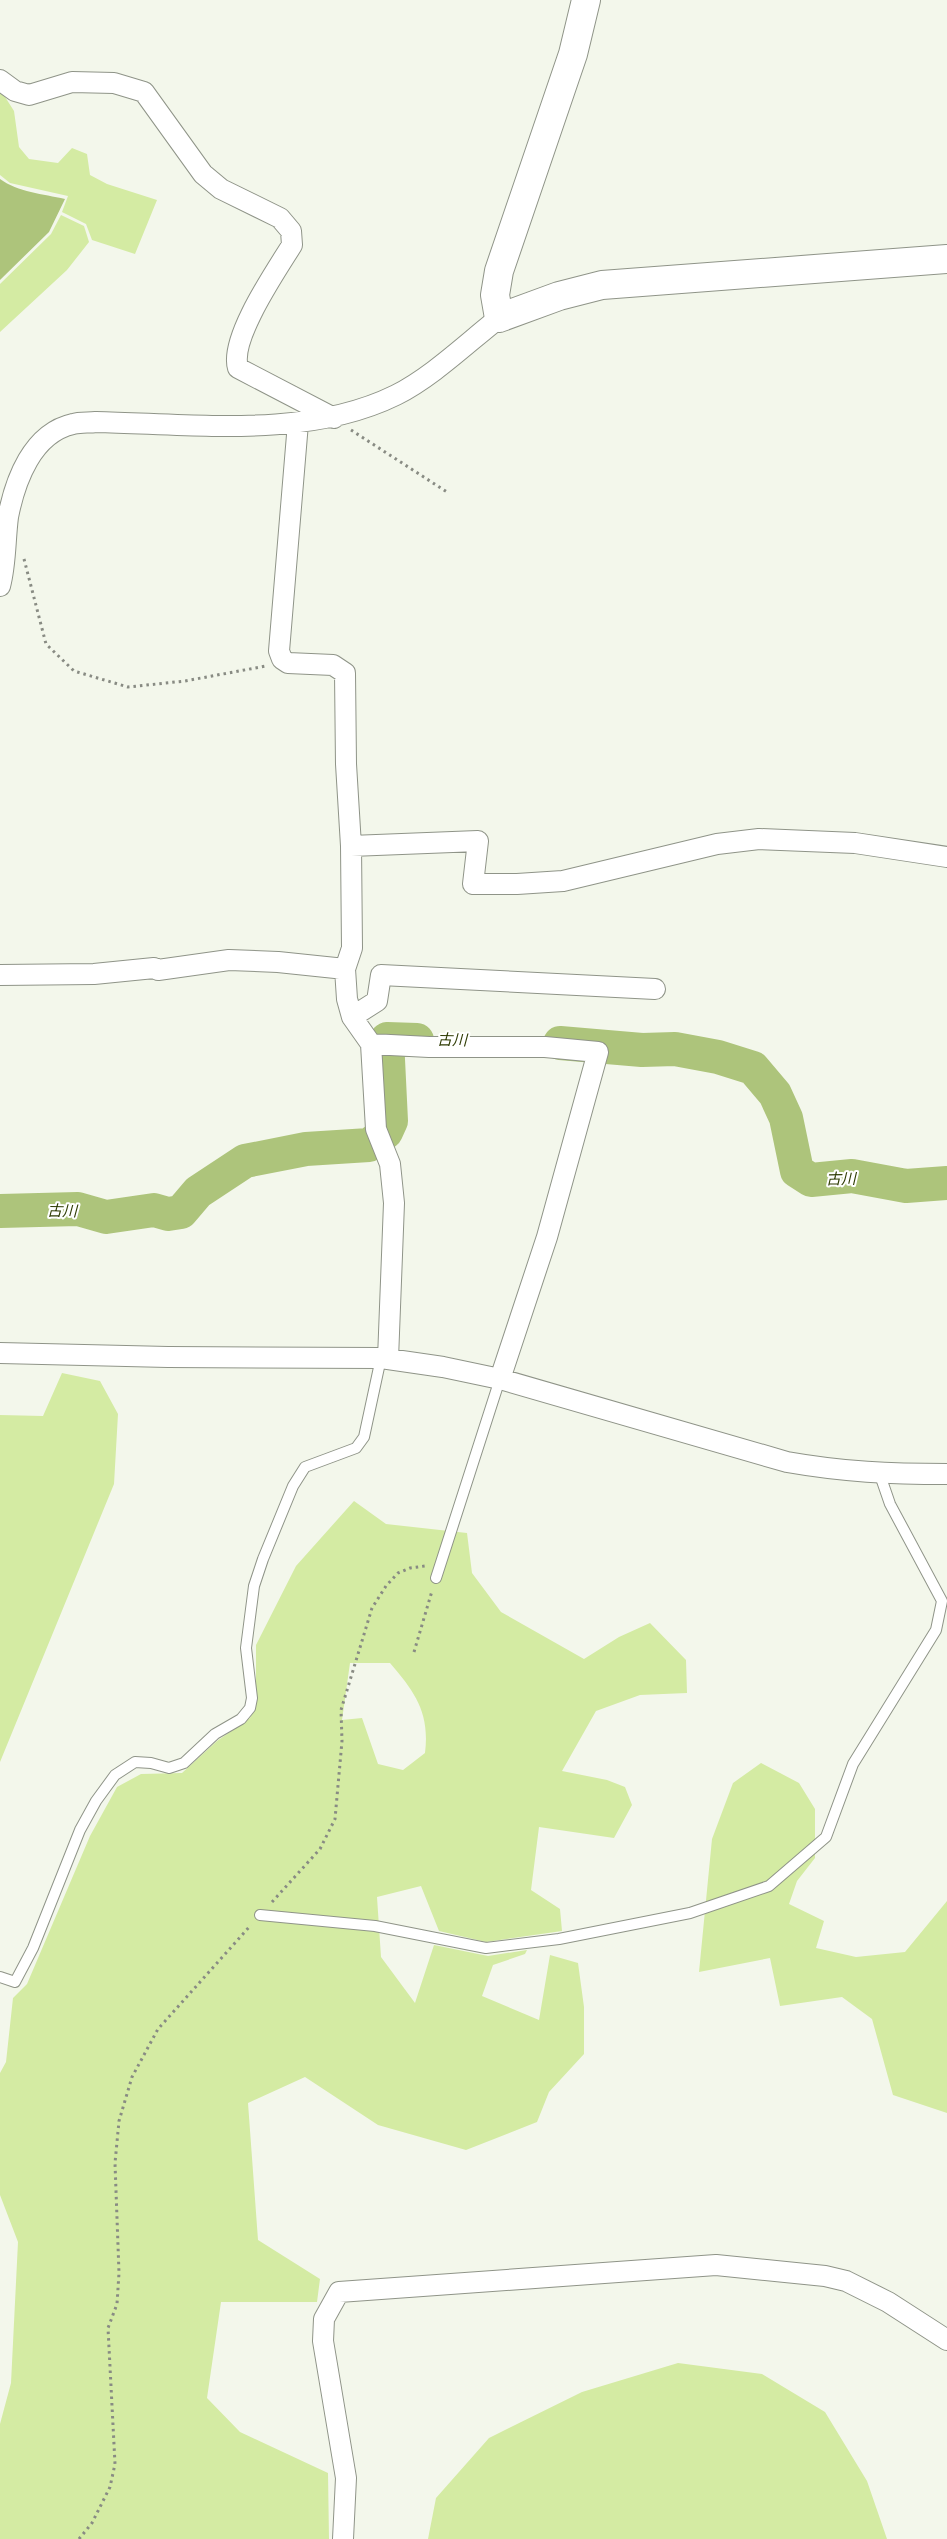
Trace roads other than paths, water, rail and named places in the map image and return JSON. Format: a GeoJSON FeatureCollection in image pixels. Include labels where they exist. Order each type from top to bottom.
{"type":"FeatureCollection","features":[{"type":"Feature","properties":{"kind":"street"},"geometry":{"type":"LineString","coordinates":[[499,318],[495,296],[498,271],[571,63],[586,0]]}},
{"type":"Feature","properties":{"kind":"street"},"geometry":{"type":"LineString","coordinates":[[0,80],[15,91],[29,95],[72,82],[114,83],[144,92],[203,174],[221,189],[280,218],[291,231],[292,245],[247,323],[239,344],[236,361],[238,368],[334,418]]}},
{"type":"Feature","properties":{"kind":"street"},"geometry":{"type":"LineString","coordinates":[[0,586],[8,518],[15,487],[31,456],[44,440],[72,424],[96,422],[256,425],[298,423],[334,418],[396,395],[419,381],[499,318],[559,296],[602,285],[947,259]]}},
{"type":"Feature","properties":{"kind":"street"},"geometry":{"type":"LineString","coordinates":[[298,423],[279,651],[282,659],[288,663],[333,665],[345,673],[346,764],[351,846],[352,948],[345,969],[347,999],[352,1017],[382,1045],[544,1047],[598,1052],[547,1237],[500,1379]]}},
{"type":"Feature","properties":{"kind":"street"},"geometry":{"type":"LineString","coordinates":[[351,846],[478,841],[473,884],[563,881],[717,844],[758,839],[855,842],[947,857]]}},
{"type":"Feature","properties":{"kind":"street"},"geometry":{"type":"LineString","coordinates":[[0,975],[94,974],[154,968],[158,970],[228,960],[278,962],[345,969]]}},
{"type":"Feature","properties":{"kind":"street"},"geometry":{"type":"LineString","coordinates":[[352,1017],[377,1001],[381,975],[655,989]]}},
{"type":"Feature","properties":{"kind":"street"},"geometry":{"type":"LineString","coordinates":[[382,1045],[380,1136],[390,1164],[394,1202],[384,1359]]}},
{"type":"Feature","properties":{"kind":"street"},"geometry":{"type":"LineString","coordinates":[[0,1353],[384,1359],[443,1367],[500,1379],[787,1462],[828,1470],[880,1474],[947,1474]]}},
{"type":"Feature","properties":{"kind":"street"},"geometry":{"type":"LineString","coordinates":[[343,2539],[346,2478],[323,2341],[324,2319],[339,2292],[716,2264],[826,2276],[846,2281],[888,2302],[947,2340]]}},
{"type":"Feature","properties":{"kind":"lane"},"geometry":{"type":"LineString","coordinates":[[0,1977],[15,1982],[33,1948],[80,1830],[96,1801],[115,1775],[135,1762],[151,1762],[169,1768],[184,1763],[214,1734],[241,1719],[250,1708],[252,1698],[246,1648],[254,1586],[263,1559],[293,1486],[306,1467],[356,1448],[364,1437],[384,1359]]}},
{"type":"Feature","properties":{"kind":"lane"},"geometry":{"type":"LineString","coordinates":[[438,1574],[500,1379]]}},
{"type":"Feature","properties":{"kind":"lane"},"geometry":{"type":"LineString","coordinates":[[260,1915],[375,1926],[486,1948],[559,1940],[690,1913],[768,1886],[826,1837],[853,1764],[936,1630],[942,1601],[890,1504],[880,1474]]}},
{"type":"Feature","properties":{"kind":"waterway","name":"古川"},"geometry":{"type":"LineString","coordinates":[[0,1211],[78,1209],[106,1217],[154,1210],[168,1214],[181,1212],[198,1192],[245,1161],[306,1149],[369,1145],[386,1132],[391,1121],[387,1039],[417,1040]]}},
{"type":"Feature","properties":{"kind":"waterway","name":"古川"},"geometry":{"type":"LineString","coordinates":[[560,1043],[642,1050],[675,1049],[718,1057],[753,1068],[775,1094],[786,1118],[797,1171],[811,1180],[852,1176],[906,1186],[947,1183]]}}]}
